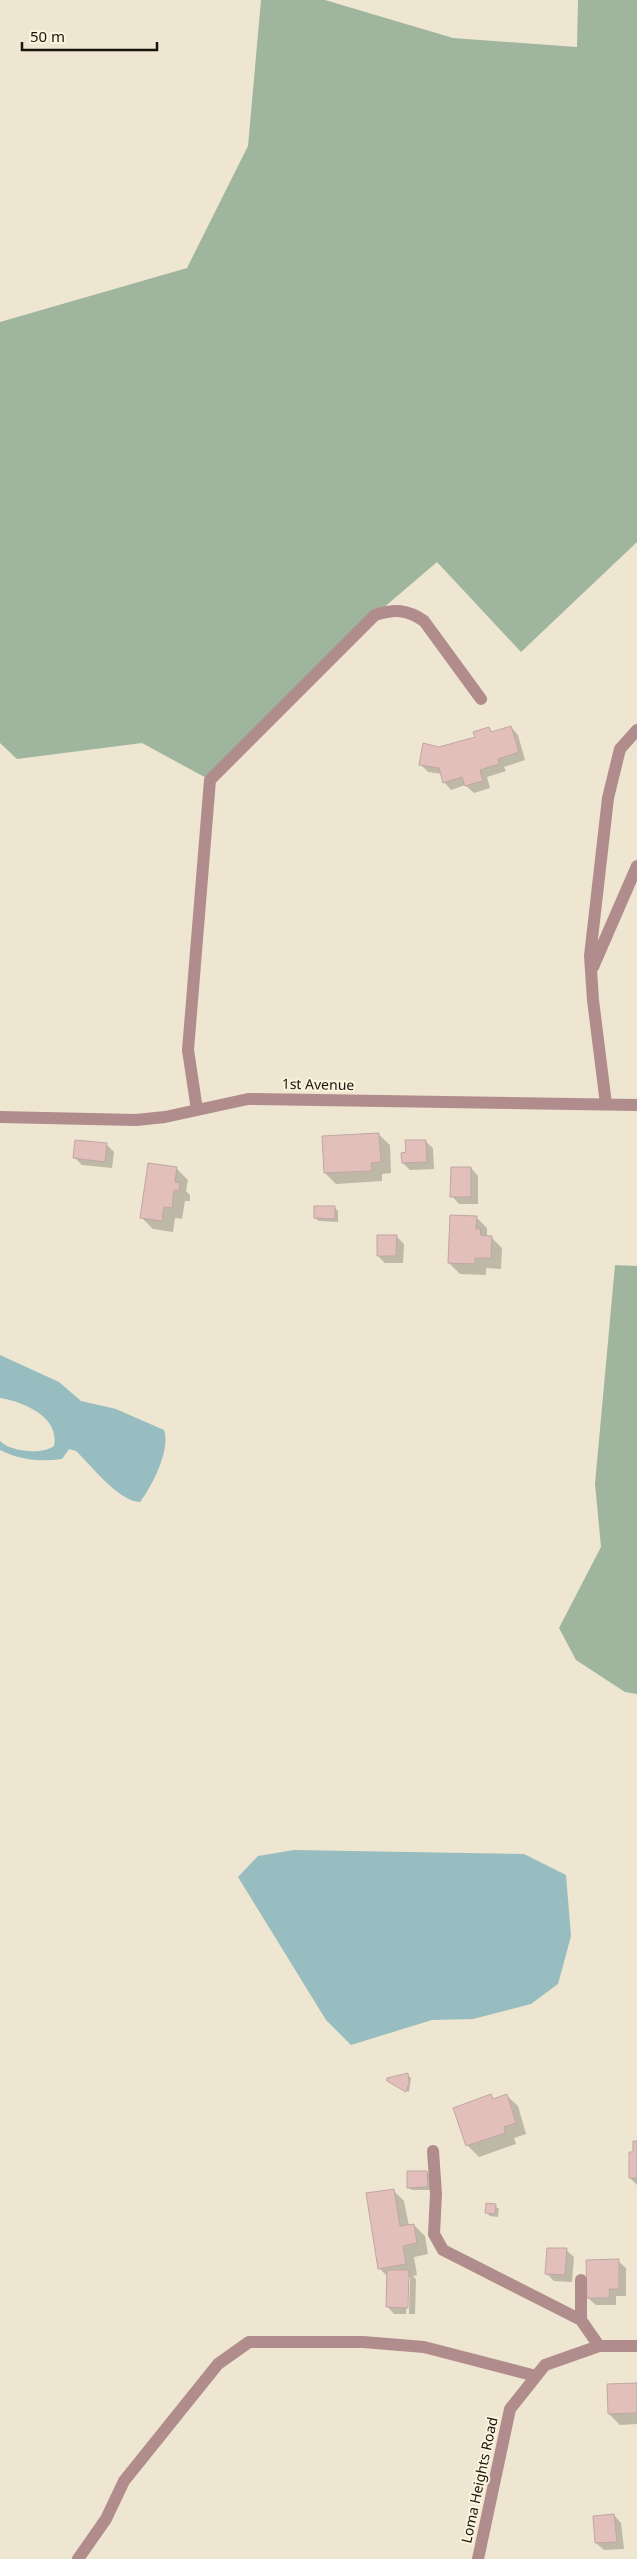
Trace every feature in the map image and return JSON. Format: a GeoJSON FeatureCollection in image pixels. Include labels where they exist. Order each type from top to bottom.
{"type":"FeatureCollection","features":[{"type":"Feature","properties":{"kind":"street"},"geometry":{"type":"LineString","coordinates":[[197,1110],[188,1050],[210,780],[375,615],[394,609],[412,613],[424,622],[481,699]]}},
{"type":"Feature","properties":{"kind":"street"},"geometry":{"type":"LineString","coordinates":[[606,1104],[590,956],[608,798],[620,749],[637,730]]}},
{"type":"Feature","properties":{"kind":"street"},"geometry":{"type":"LineString","coordinates":[[591,972],[637,866]]}},
{"type":"Feature","properties":{"kind":"street","name":"1st Avenue"},"geometry":{"type":"LineString","coordinates":[[0,1117],[136,1120],[165,1117],[248,1098],[637,1105]]}},
{"type":"Feature","properties":{"kind":"street"},"geometry":{"type":"LineString","coordinates":[[433,2151],[436,2194],[434,2234],[437,2244],[452,2254],[580,2320],[600,2346]]}},
{"type":"Feature","properties":{"kind":"street"},"geometry":{"type":"LineString","coordinates":[[580,2320],[581,2280]]}},
{"type":"Feature","properties":{"kind":"street"},"geometry":{"type":"LineString","coordinates":[[78,2559],[106,2519],[124,2482],[218,2364],[249,2342],[363,2342],[424,2347],[536,2376]]}},
{"type":"Feature","properties":{"kind":"street","name":"Loma Heights Road"},"geometry":{"type":"LineString","coordinates":[[478,2559],[510,2409],[545,2365],[600,2346],[637,2346]]}},
{"type":"Feature","properties":{"kind":"green space"},"geometry":{"type":"Polygon","coordinates":[[[261,0],[325,0],[453,38],[577,47],[578,0],[637,0],[637,542],[521,652],[437,562],[375,615],[210,780],[142,743],[17,759],[0,743],[0,322],[187,268],[248,146],[261,0]]]}},
{"type":"Feature","properties":{"kind":"green space"},"geometry":{"type":"Polygon","coordinates":[[[615,1265],[637,1266],[637,1694],[625,1692],[576,1660],[559,1628],[601,1547],[595,1484],[615,1265]]]}},
{"type":"Feature","properties":{"kind":"water"},"geometry":{"type":"Polygon","coordinates":[[[0,1355],[59,1382],[81,1401],[116,1409],[164,1430],[165,1447],[163,1457],[155,1478],[140,1502],[123,1496],[114,1489],[76,1451],[69,1449],[62,1459],[46,1460],[23,1458],[0,1450],[0,1441],[11,1448],[19,1450],[42,1451],[54,1446],[54,1436],[46,1419],[38,1413],[19,1403],[0,1398],[0,1355]]]}},
{"type":"Feature","properties":{"kind":"water"},"geometry":{"type":"Polygon","coordinates":[[[294,1850],[524,1854],[566,1875],[571,1936],[558,1984],[531,2004],[473,2019],[432,2020],[351,2045],[326,2020],[238,1877],[258,1856],[294,1850]]]}},
{"type":"Feature","properties":{"kind":"building"},"geometry":{"type":"Polygon","coordinates":[[[511,726],[519,752],[498,759],[499,764],[480,770],[483,781],[465,786],[462,777],[443,783],[439,768],[419,765],[423,743],[439,747],[475,737],[473,732],[489,727],[491,732],[511,726]]]}},
{"type":"Feature","properties":{"kind":"building"},"geometry":{"type":"Polygon","coordinates":[[[379,1133],[381,1162],[371,1163],[372,1171],[324,1173],[322,1136],[379,1133]]]}},
{"type":"Feature","properties":{"kind":"building"},"geometry":{"type":"Polygon","coordinates":[[[75,1140],[107,1143],[105,1162],[73,1158],[75,1140]]]}},
{"type":"Feature","properties":{"kind":"building"},"geometry":{"type":"Polygon","coordinates":[[[405,1140],[426,1140],[427,1162],[402,1163],[401,1153],[406,1152],[405,1140]]]}},
{"type":"Feature","properties":{"kind":"building"},"geometry":{"type":"Polygon","coordinates":[[[148,1163],[177,1167],[175,1182],[180,1183],[179,1191],[174,1190],[172,1208],[164,1207],[162,1221],[140,1218],[148,1163]]]}},
{"type":"Feature","properties":{"kind":"building"},"geometry":{"type":"Polygon","coordinates":[[[451,1167],[471,1167],[471,1197],[450,1197],[451,1167]]]}},
{"type":"Feature","properties":{"kind":"building"},"geometry":{"type":"Polygon","coordinates":[[[314,1206],[335,1206],[335,1219],[314,1218],[314,1206]]]}},
{"type":"Feature","properties":{"kind":"building"},"geometry":{"type":"Polygon","coordinates":[[[450,1215],[477,1216],[476,1229],[481,1229],[480,1235],[492,1236],[491,1258],[475,1258],[475,1264],[448,1263],[450,1215]]]}},
{"type":"Feature","properties":{"kind":"building"},"geometry":{"type":"Polygon","coordinates":[[[377,1235],[397,1235],[396,1256],[377,1256],[377,1235]]]}},
{"type":"Feature","properties":{"kind":"building"},"geometry":{"type":"Polygon","coordinates":[[[408,2073],[409,2083],[406,2092],[387,2081],[387,2078],[408,2073]]]}},
{"type":"Feature","properties":{"kind":"building"},"geometry":{"type":"Polygon","coordinates":[[[491,2094],[493,2099],[507,2094],[516,2123],[504,2127],[505,2133],[466,2146],[453,2108],[491,2094]]]}},
{"type":"Feature","properties":{"kind":"building"},"geometry":{"type":"Polygon","coordinates":[[[633,2141],[637,2141],[637,2178],[629,2178],[629,2152],[633,2152],[633,2141]]]}},
{"type":"Feature","properties":{"kind":"building"},"geometry":{"type":"Polygon","coordinates":[[[407,2171],[427,2171],[428,2187],[407,2188],[407,2171]]]}},
{"type":"Feature","properties":{"kind":"building"},"geometry":{"type":"Polygon","coordinates":[[[394,2189],[400,2226],[414,2224],[417,2243],[403,2246],[406,2264],[378,2269],[366,2193],[394,2189]]]}},
{"type":"Feature","properties":{"kind":"building"},"geometry":{"type":"Polygon","coordinates":[[[486,2203],[496,2204],[495,2214],[485,2213],[486,2203]]]}},
{"type":"Feature","properties":{"kind":"building"},"geometry":{"type":"Polygon","coordinates":[[[547,2248],[567,2248],[565,2275],[545,2274],[547,2248]]]}},
{"type":"Feature","properties":{"kind":"building"},"geometry":{"type":"Polygon","coordinates":[[[619,2259],[619,2289],[609,2289],[610,2298],[587,2298],[586,2260],[619,2259]]]}},
{"type":"Feature","properties":{"kind":"building"},"geometry":{"type":"Polygon","coordinates":[[[387,2270],[409,2270],[408,2308],[386,2307],[387,2270]]]}},
{"type":"Feature","properties":{"kind":"building"},"geometry":{"type":"Polygon","coordinates":[[[637,2383],[637,2413],[608,2414],[607,2384],[637,2383]]]}},
{"type":"Feature","properties":{"kind":"building"},"geometry":{"type":"Polygon","coordinates":[[[614,2514],[617,2542],[595,2543],[593,2516],[614,2514]]]}}]}
